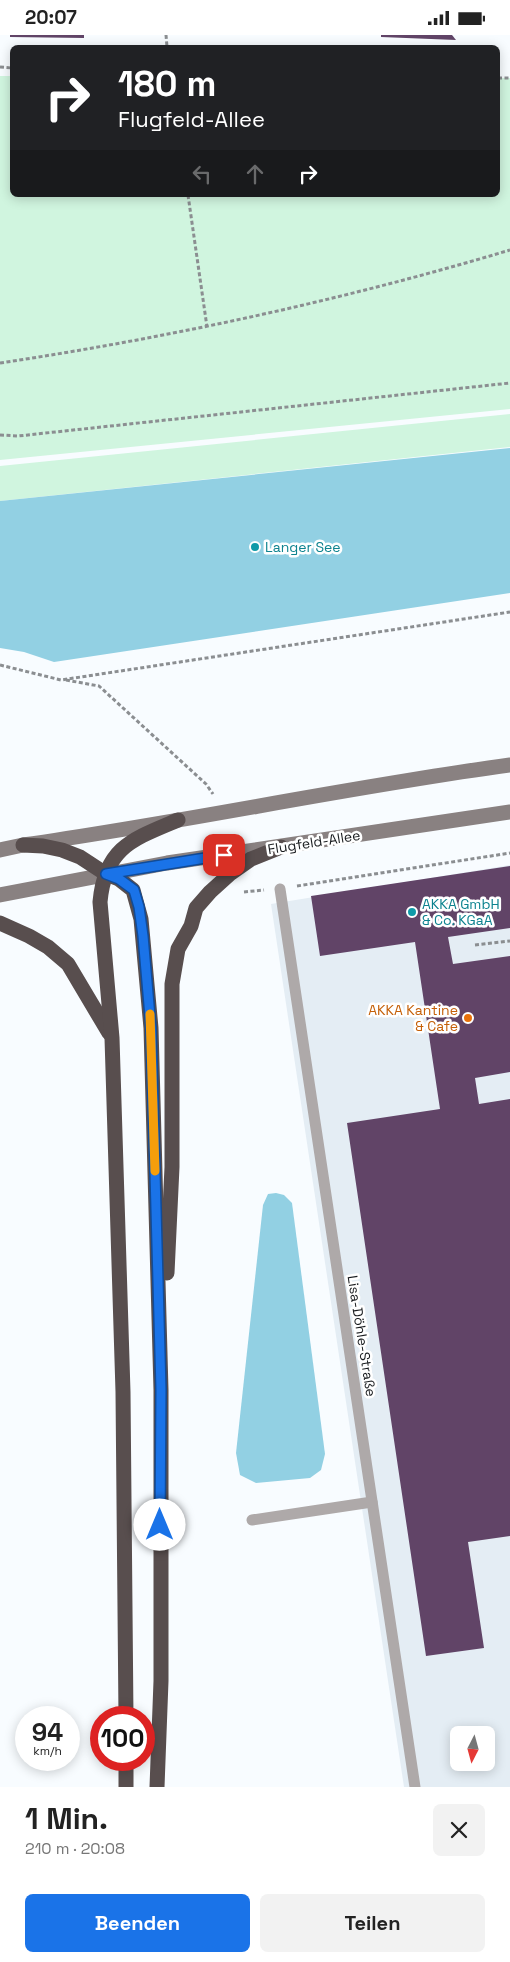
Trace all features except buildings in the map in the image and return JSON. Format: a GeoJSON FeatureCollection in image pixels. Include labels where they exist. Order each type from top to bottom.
{"type":"FeatureCollection","features":[{"type":"Feature","properties":{"kind":"highway"},"geometry":{"type":"LineString","coordinates":[[126,1706],[124,1392],[112,1038],[100,917],[100,895],[113,858],[128,843],[178,820]]}},
{"type":"Feature","properties":{"kind":"highway"},"geometry":{"type":"LineString","coordinates":[[23,845],[43,845],[80,857],[106,874],[119,879],[134,890],[139,907],[151,1028],[161,1390],[161,1681],[157,1787]]}},
{"type":"Feature","properties":{"kind":"highway"},"geometry":{"type":"LineString","coordinates":[[161,1390],[172,1167],[172,984],[178,949],[191,926],[196,909],[210,892],[231,873],[251,859],[281,847]]}},
{"type":"Feature","properties":{"kind":"highway"},"geometry":{"type":"LineString","coordinates":[[0,923],[48,947],[68,964],[112,1038]]}},
{"type":"Feature","properties":{"kind":"highway"},"geometry":{"type":"LineString","coordinates":[[126,1771],[126,1787]]}},
{"type":"Feature","properties":{"kind":"main road"},"geometry":{"type":"LineString","coordinates":[[0,850],[226,813],[421,777],[510,765]]}},
{"type":"Feature","properties":{"kind":"main road","name":"Flugfeld-Allee"},"geometry":{"type":"LineString","coordinates":[[0,895],[167,863],[510,812]]}},
{"type":"Feature","properties":{"kind":"lane","name":"Lisa-Döhle-Straße"},"geometry":{"type":"LineString","coordinates":[[280,889],[415,1787]]}},
{"type":"Feature","properties":{"kind":"lane"},"geometry":{"type":"LineString","coordinates":[[252,1520],[372,1502]]}},
{"type":"Feature","properties":{"kind":"path"},"geometry":{"type":"LineString","coordinates":[[188,197],[208,327]]}},
{"type":"Feature","properties":{"kind":"path"},"geometry":{"type":"LineString","coordinates":[[0,363],[208,327],[390,285],[510,250]]}},
{"type":"Feature","properties":{"kind":"path"},"geometry":{"type":"LineString","coordinates":[[0,435],[28,435],[510,383]]}},
{"type":"Feature","properties":{"kind":"path"},"geometry":{"type":"LineString","coordinates":[[61,680],[510,612]]}},
{"type":"Feature","properties":{"kind":"path"},"geometry":{"type":"LineString","coordinates":[[0,665],[61,680],[99,686],[206,784],[226,813]]}},
{"type":"Feature","properties":{"kind":"path"},"geometry":{"type":"LineString","coordinates":[[244,892],[280,889],[510,853]]}},
{"type":"Feature","properties":{"kind":"path"},"geometry":{"type":"LineString","coordinates":[[475,945],[510,941]]}},
{"type":"Feature","properties":{"kind":"shaded area"},"geometry":{"type":"Polygon","coordinates":[[[510,865],[510,1787],[404,1787],[271,904],[510,865]]]}},
{"type":"Feature","properties":{"kind":"green space"},"geometry":{"type":"Polygon","coordinates":[[[0,76],[10,76],[10,197],[500,197],[500,78],[510,78],[510,409],[0,460],[0,76]]]}},
{"type":"Feature","properties":{"kind":"green space"},"geometry":{"type":"Polygon","coordinates":[[[510,414],[510,447],[0,501],[0,466],[510,414]]]}},
{"type":"Feature","properties":{"kind":"water","name":"Langer See"},"geometry":{"type":"Polygon","coordinates":[[[510,448],[510,593],[54,662],[24,652],[0,648],[0,501],[510,448]]]}},
{"type":"Feature","properties":{"kind":"water"},"geometry":{"type":"Polygon","coordinates":[[[268,1194],[284,1195],[292,1203],[325,1454],[321,1470],[310,1478],[256,1483],[240,1475],[236,1453],[263,1205],[268,1194]]]}},
{"type":"Feature","properties":{"kind":"slow traffic"},"geometry":{"type":"LineString","coordinates":[[150,1014],[155,1171]]}},
{"type":"Feature","properties":{"kind":"place","name":"Langer See"},"geometry":{"type":"Point","coordinates":[255,547]}},
{"type":"Feature","properties":{"kind":"place","name":"AKKA GmbH & Co. KGaA"},"geometry":{"type":"Point","coordinates":[412,912]}},
{"type":"Feature","properties":{"kind":"place","name":"AKKA Kantine & Cafe"},"geometry":{"type":"Point","coordinates":[468,1018]}},
{"type":"Feature","properties":{"kind":"route"},"geometry":{"type":"LineString","coordinates":[[160,1525],[161,1390],[151,1028],[139,907],[134,890],[119,879],[106,874],[224,855]]}}]}
